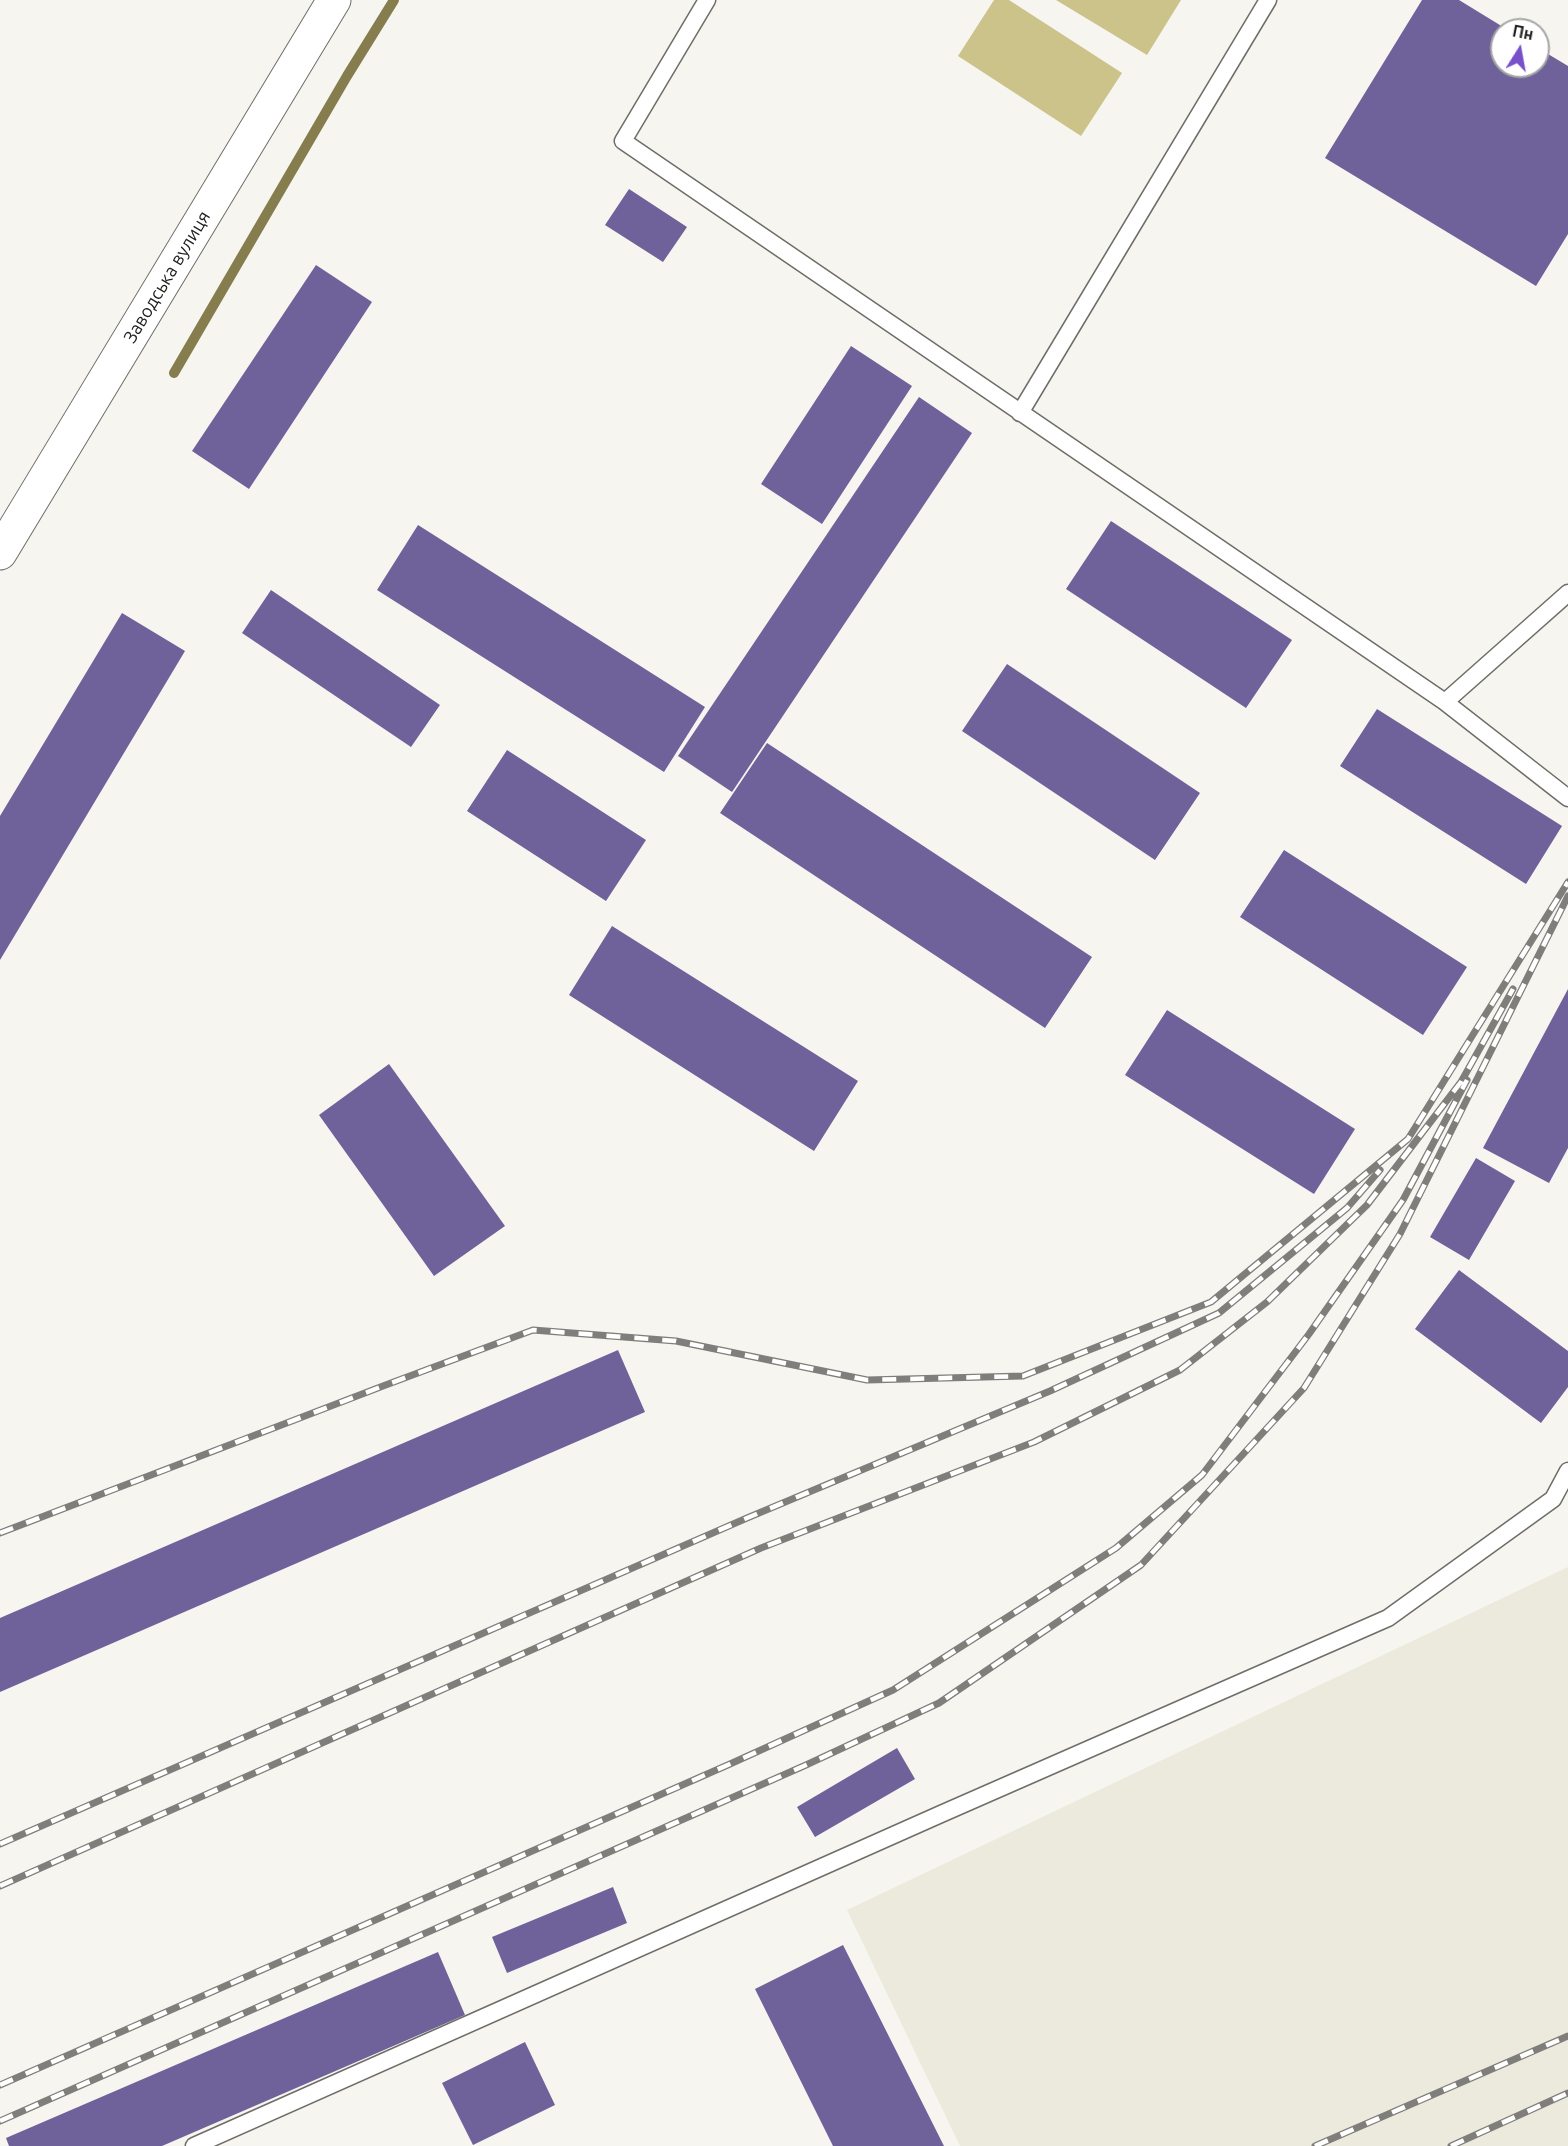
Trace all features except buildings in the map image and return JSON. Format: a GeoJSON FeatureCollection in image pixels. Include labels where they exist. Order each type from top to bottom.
{"type":"FeatureCollection","features":[{"type":"Feature","properties":{"kind":"street","name":"Заводська вулиця"},"geometry":{"type":"LineString","coordinates":[[0,553],[334,0]]}},
{"type":"Feature","properties":{"kind":"lane"},"geometry":{"type":"LineString","coordinates":[[707,0],[623,141],[1445,702],[1568,798]]}},
{"type":"Feature","properties":{"kind":"lane"},"geometry":{"type":"LineString","coordinates":[[1020,413],[1268,0]]}},
{"type":"Feature","properties":{"kind":"lane"},"geometry":{"type":"LineString","coordinates":[[1445,702],[1568,593]]}},
{"type":"Feature","properties":{"kind":"lane"},"geometry":{"type":"LineString","coordinates":[[194,2146],[1388,1618],[1553,1499],[1568,1471]]}},
{"type":"Feature","properties":{"kind":"shaded area"},"geometry":{"type":"Polygon","coordinates":[[[994,0],[1009,0],[1122,73],[1081,136],[958,56],[994,0]]]}},
{"type":"Feature","properties":{"kind":"shaded area"},"geometry":{"type":"Polygon","coordinates":[[[1056,0],[1181,0],[1147,55],[1056,0]]]}},
{"type":"Feature","properties":{"kind":"shaded area"},"geometry":{"type":"Polygon","coordinates":[[[1568,1567],[1568,2146],[960,2146],[847,1910],[1568,1567]]]}},
{"type":"Feature","properties":{"kind":"waterway"},"geometry":{"type":"LineString","coordinates":[[174,373],[347,76],[394,0]]}},
{"type":"Feature","properties":{"kind":"railway"},"geometry":{"type":"LineString","coordinates":[[0,1533],[533,1330],[676,1341],[867,1380],[1023,1376],[1211,1302],[1408,1139],[1568,882]]}},
{"type":"Feature","properties":{"kind":"railway"},"geometry":{"type":"LineString","coordinates":[[0,2121],[806,1765],[939,1703],[1141,1565],[1304,1388],[1400,1234],[1568,896]]}},
{"type":"Feature","properties":{"kind":"railway"},"geometry":{"type":"LineString","coordinates":[[0,1886],[761,1548],[1034,1442],[1180,1370],[1267,1302],[1367,1205],[1461,1082],[1513,989]]}},
{"type":"Feature","properties":{"kind":"railway"},"geometry":{"type":"LineString","coordinates":[[0,2085],[893,1690],[1116,1548],[1202,1475],[1309,1334],[1403,1200],[1467,1080]]}},
{"type":"Feature","properties":{"kind":"railway"},"geometry":{"type":"LineString","coordinates":[[0,1844],[747,1518],[1050,1391],[1219,1313],[1347,1208],[1380,1170]]}},
{"type":"Feature","properties":{"kind":"railway"},"geometry":{"type":"LineString","coordinates":[[1315,2146],[1568,2036]]}},
{"type":"Feature","properties":{"kind":"railway"},"geometry":{"type":"LineString","coordinates":[[1451,2146],[1568,2093]]}}]}
